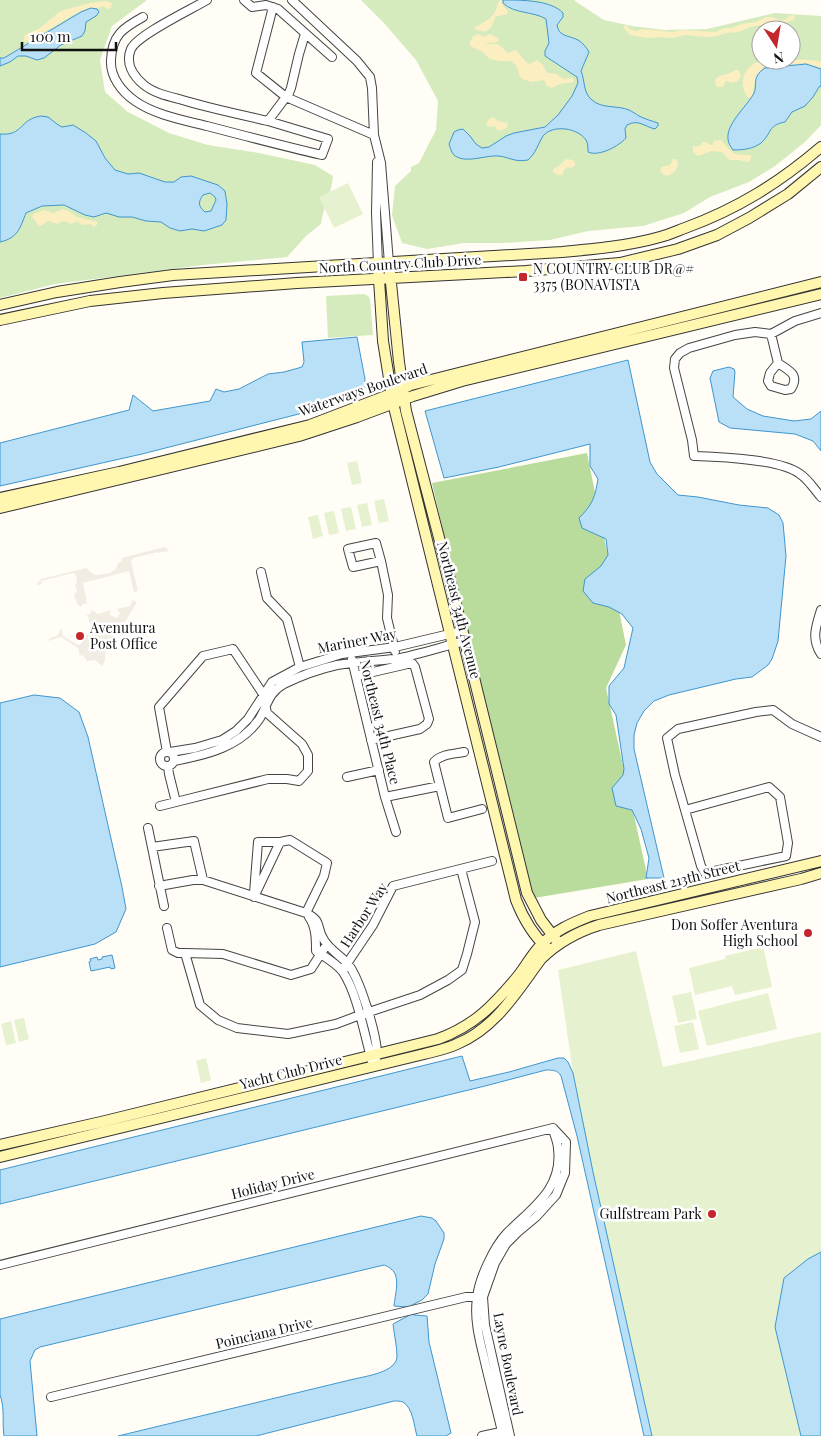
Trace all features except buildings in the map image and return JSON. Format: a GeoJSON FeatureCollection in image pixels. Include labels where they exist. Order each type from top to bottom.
{"type":"FeatureCollection","features":[{"type":"Feature","properties":{"kind":"street"},"geometry":{"type":"LineString","coordinates":[[143,17],[131,23],[118,34],[112,51],[111,66],[114,77],[123,92],[136,102],[156,112],[250,138],[322,155],[328,140],[268,121],[199,106],[160,94],[145,85],[132,73],[129,60],[131,48],[140,38],[208,0]]}},
{"type":"Feature","properties":{"kind":"street"},"geometry":{"type":"LineString","coordinates":[[244,0],[252,7],[266,5],[278,9],[332,57]]}},
{"type":"Feature","properties":{"kind":"street"},"geometry":{"type":"LineString","coordinates":[[292,0],[357,61],[370,77],[374,135],[378,147],[376,179],[384,263]]}},
{"type":"Feature","properties":{"kind":"street"},"geometry":{"type":"LineString","coordinates":[[272,7],[256,73],[286,98],[374,135]]}},
{"type":"Feature","properties":{"kind":"street"},"geometry":{"type":"LineString","coordinates":[[268,121],[286,98],[291,88],[305,34]]}},
{"type":"Feature","properties":{"kind":"street","name":"North Country Club Drive"},"geometry":{"type":"LineString","coordinates":[[0,305],[57,292],[173,275],[562,252],[616,247],[660,237],[706,221],[733,208],[779,181],[821,147]]}},
{"type":"Feature","properties":{"kind":"street","name":"North Country Club Drive"},"geometry":{"type":"LineString","coordinates":[[0,320],[90,301],[163,293],[297,283],[526,271],[620,263],[678,249],[717,235],[788,194],[821,167]]}},
{"type":"Feature","properties":{"kind":"street","name":"Northeast 34th Avenue"},"geometry":{"type":"LineString","coordinates":[[384,263],[391,278],[403,394],[527,893],[536,913],[556,939]]}},
{"type":"Feature","properties":{"kind":"street","name":"Northeast 34th Avenue"},"geometry":{"type":"LineString","coordinates":[[384,263],[379,279],[383,341],[392,398],[516,900],[530,928],[544,947]]}},
{"type":"Feature","properties":{"kind":"street","name":"Waterways Boulevard"},"geometry":{"type":"LineString","coordinates":[[403,394],[411,385],[821,282]]}},
{"type":"Feature","properties":{"kind":"street","name":"Waterways Boulevard"},"geometry":{"type":"LineString","coordinates":[[0,498],[119,472],[310,425],[403,394],[462,382],[821,294]]}},
{"type":"Feature","properties":{"kind":"street"},"geometry":{"type":"LineString","coordinates":[[29,299],[32,313]]}},
{"type":"Feature","properties":{"kind":"street"},"geometry":{"type":"LineString","coordinates":[[821,313],[795,321],[772,334],[755,332],[735,335],[689,348],[680,353],[675,360],[674,368],[692,440],[694,456],[778,464],[791,468],[801,474],[821,496]]}},
{"type":"Feature","properties":{"kind":"street"},"geometry":{"type":"LineString","coordinates":[[772,334],[778,363]]}},
{"type":"Feature","properties":{"kind":"street","name":"Waterways Boulevard"},"geometry":{"type":"LineString","coordinates":[[0,508],[299,436],[357,417],[392,398]]}},
{"type":"Feature","properties":{"kind":"street"},"geometry":{"type":"LineString","coordinates":[[381,561],[353,567],[348,549],[376,543],[381,561],[388,595],[387,618],[396,658]]}},
{"type":"Feature","properties":{"kind":"street"},"geometry":{"type":"LineString","coordinates":[[261,572],[267,598],[287,619],[300,667]]}},
{"type":"Feature","properties":{"kind":"street"},"geometry":{"type":"LineString","coordinates":[[821,610],[814,639],[821,654]]}},
{"type":"Feature","properties":{"kind":"street","name":"Mariner Way"},"geometry":{"type":"LineString","coordinates":[[171,763],[218,750],[237,741],[260,717],[272,693],[282,685],[303,675],[337,665],[396,658],[463,636]]}},
{"type":"Feature","properties":{"kind":"street","name":"Mariner Way"},"geometry":{"type":"LineString","coordinates":[[168,752],[194,748],[222,740],[236,731],[248,719],[272,682],[300,667],[319,660],[350,653],[452,639]]}},
{"type":"Feature","properties":{"kind":"street"},"geometry":{"type":"LineString","coordinates":[[160,806],[176,802],[268,779],[299,781],[308,771],[308,755],[302,744],[267,713],[263,694],[233,649],[203,656],[159,707],[168,752],[174,756],[169,774],[176,802]]}},
{"type":"Feature","properties":{"kind":"street","name":"Northeast 34th Place"},"geometry":{"type":"LineString","coordinates":[[350,653],[385,798],[396,832]]}},
{"type":"Feature","properties":{"kind":"street"},"geometry":{"type":"LineString","coordinates":[[356,676],[412,663],[415,667],[429,719],[427,724],[420,729],[371,740]]}},
{"type":"Feature","properties":{"kind":"street"},"geometry":{"type":"LineString","coordinates":[[685,810],[769,787],[780,798],[788,843],[786,856],[705,874],[701,866],[685,810],[675,775],[667,738],[678,729],[756,712],[774,710],[792,724],[821,737]]}},
{"type":"Feature","properties":{"kind":"street"},"geometry":{"type":"LineString","coordinates":[[168,752],[162,754],[161,760],[163,764],[171,763]]}},
{"type":"Feature","properties":{"kind":"street"},"geometry":{"type":"LineString","coordinates":[[464,752],[443,756],[434,762],[448,818],[482,809]]}},
{"type":"Feature","properties":{"kind":"street"},"geometry":{"type":"LineString","coordinates":[[347,778],[378,770]]}},
{"type":"Feature","properties":{"kind":"street"},"geometry":{"type":"LineString","coordinates":[[385,798],[440,786]]}},
{"type":"Feature","properties":{"kind":"street"},"geometry":{"type":"LineString","coordinates":[[148,828],[164,906]]}},
{"type":"Feature","properties":{"kind":"street"},"geometry":{"type":"LineString","coordinates":[[254,897],[258,842],[290,840],[327,864],[324,876],[306,914]]}},
{"type":"Feature","properties":{"kind":"street"},"geometry":{"type":"LineString","coordinates":[[152,847],[194,841],[203,880]]}},
{"type":"Feature","properties":{"kind":"street"},"geometry":{"type":"LineString","coordinates":[[254,897],[280,842]]}},
{"type":"Feature","properties":{"kind":"street","name":"Harbor Way"},"geometry":{"type":"LineString","coordinates":[[342,971],[373,925],[393,886],[492,861]]}},
{"type":"Feature","properties":{"kind":"street","name":"Northeast 213th Street"},"geometry":{"type":"LineString","coordinates":[[544,947],[556,939],[570,924],[590,916],[821,861]]}},
{"type":"Feature","properties":{"kind":"street"},"geometry":{"type":"LineString","coordinates":[[167,928],[172,950],[178,953],[185,953],[200,1005],[218,1020],[237,1028],[288,1034],[336,1024],[420,996],[462,970],[474,922],[461,869]]}},
{"type":"Feature","properties":{"kind":"street","name":"Northeast 213th Street"},"geometry":{"type":"LineString","coordinates":[[556,939],[599,926],[821,873]]}},
{"type":"Feature","properties":{"kind":"street"},"geometry":{"type":"LineString","coordinates":[[159,886],[203,880],[306,914],[315,918],[326,943]]}},
{"type":"Feature","properties":{"kind":"street"},"geometry":{"type":"LineString","coordinates":[[306,914],[311,919],[316,934],[316,951],[320,953]]}},
{"type":"Feature","properties":{"kind":"street","name":"Harbor Way"},"geometry":{"type":"LineString","coordinates":[[185,953],[223,954],[291,975],[311,969],[326,943],[348,963],[355,973],[369,1012],[374,1066]]}},
{"type":"Feature","properties":{"kind":"street","name":"Yacht Club Drive"},"geometry":{"type":"LineString","coordinates":[[0,1145],[101,1122],[438,1038],[460,1030],[492,1006],[544,947]]}},
{"type":"Feature","properties":{"kind":"street","name":"Yacht Club Drive"},"geometry":{"type":"LineString","coordinates":[[0,1157],[457,1045],[495,1020],[540,959],[544,947]]}},
{"type":"Feature","properties":{"kind":"street","name":"Harbor Way"},"geometry":{"type":"LineString","coordinates":[[320,953],[342,971],[355,998],[374,1054]]}},
{"type":"Feature","properties":{"kind":"street","name":"Layne Boulevard"},"geometry":{"type":"LineString","coordinates":[[506,1433],[477,1328],[480,1297],[486,1266],[496,1247],[516,1229],[536,1217],[558,1190],[565,1173],[566,1142],[553,1128]]}},
{"type":"Feature","properties":{"kind":"street","name":"Holiday Drive"},"geometry":{"type":"LineString","coordinates":[[0,1264],[553,1128]]}},
{"type":"Feature","properties":{"kind":"street","name":"Poinciana Drive"},"geometry":{"type":"LineString","coordinates":[[51,1397],[466,1297],[480,1297]]}},
{"type":"Feature","properties":{"kind":"street"},"geometry":{"type":"LineString","coordinates":[[482,1436],[506,1433]]}},
{"type":"Feature","properties":{"kind":"green space"},"geometry":{"type":"Polygon","coordinates":[[[0,0],[147,0],[112,26],[100,60],[105,92],[128,112],[169,133],[208,145],[259,153],[315,165],[333,176],[321,224],[307,235],[287,257],[203,265],[55,284],[0,298],[0,0]]]}},
{"type":"Feature","properties":{"kind":"green space"},"geometry":{"type":"Polygon","coordinates":[[[361,0],[575,0],[604,20],[664,30],[707,29],[775,13],[821,16],[821,125],[805,142],[775,166],[749,182],[710,197],[684,213],[643,226],[588,231],[550,240],[464,243],[427,249],[402,243],[392,215],[395,186],[411,171],[411,167],[419,163],[436,130],[438,101],[416,60],[361,0]]]}},
{"type":"Feature","properties":{"kind":"green space"},"geometry":{"type":"Polygon","coordinates":[[[348,183],[363,214],[334,228],[319,197],[348,183]]]}},
{"type":"Feature","properties":{"kind":"green space"},"geometry":{"type":"Polygon","coordinates":[[[364,294],[370,299],[373,335],[328,338],[326,296],[364,294]]]}},
{"type":"Feature","properties":{"kind":"green space"},"geometry":{"type":"Polygon","coordinates":[[[587,453],[626,645],[606,688],[648,879],[534,898],[524,881],[432,483],[587,453]]]}},
{"type":"Feature","properties":{"kind":"green space"},"geometry":{"type":"Polygon","coordinates":[[[357,461],[362,483],[352,485],[347,463],[357,461]]]}},
{"type":"Feature","properties":{"kind":"green space"},"geometry":{"type":"Polygon","coordinates":[[[384,499],[389,521],[379,523],[374,501],[384,499]]]}},
{"type":"Feature","properties":{"kind":"green space"},"geometry":{"type":"Polygon","coordinates":[[[367,503],[372,525],[362,527],[357,505],[367,503]]]}},
{"type":"Feature","properties":{"kind":"green space"},"geometry":{"type":"Polygon","coordinates":[[[351,507],[356,529],[346,531],[341,509],[351,507]]]}},
{"type":"Feature","properties":{"kind":"green space"},"geometry":{"type":"Polygon","coordinates":[[[334,511],[339,533],[329,535],[324,513],[334,511]]]}},
{"type":"Feature","properties":{"kind":"green space"},"geometry":{"type":"Polygon","coordinates":[[[318,515],[323,536],[313,539],[308,517],[318,515]]]}},
{"type":"Feature","properties":{"kind":"green space"},"geometry":{"type":"Polygon","coordinates":[[[759,948],[764,950],[772,987],[735,995],[732,986],[695,995],[689,968],[725,959],[725,956],[759,948]]]}},
{"type":"Feature","properties":{"kind":"green space","name":"Gulfstream Park"},"geometry":{"type":"Polygon","coordinates":[[[636,951],[663,1067],[821,1032],[821,1436],[652,1436],[593,1172],[573,1073],[558,970],[636,951]]]}},
{"type":"Feature","properties":{"kind":"green space"},"geometry":{"type":"Polygon","coordinates":[[[691,992],[697,1019],[678,1023],[672,996],[691,992]]]}},
{"type":"Feature","properties":{"kind":"green space"},"geometry":{"type":"Polygon","coordinates":[[[768,993],[777,1029],[707,1046],[698,1011],[768,993]]]}},
{"type":"Feature","properties":{"kind":"green space"},"geometry":{"type":"Polygon","coordinates":[[[24,1018],[29,1039],[19,1042],[14,1020],[24,1018]]]}},
{"type":"Feature","properties":{"kind":"green space"},"geometry":{"type":"Polygon","coordinates":[[[11,1021],[16,1043],[6,1045],[1,1024],[11,1021]]]}},
{"type":"Feature","properties":{"kind":"green space"},"geometry":{"type":"Polygon","coordinates":[[[693,1022],[699,1049],[680,1053],[674,1026],[693,1022]]]}},
{"type":"Feature","properties":{"kind":"green space"},"geometry":{"type":"Polygon","coordinates":[[[206,1058],[211,1080],[201,1083],[196,1061],[206,1058]]]}},
{"type":"Feature","properties":{"kind":"sand"},"geometry":{"type":"Polygon","coordinates":[[[500,0],[502,0],[503,6],[508,11],[507,14],[495,17],[492,25],[486,31],[474,28],[493,15],[500,0]]]}},
{"type":"Feature","properties":{"kind":"sand"},"geometry":{"type":"Polygon","coordinates":[[[105,1],[112,3],[111,8],[108,9],[103,6],[88,8],[33,39],[26,42],[23,41],[25,35],[40,28],[59,12],[90,3],[105,1]]]}},
{"type":"Feature","properties":{"kind":"sand"},"geometry":{"type":"Polygon","coordinates":[[[791,15],[794,15],[795,18],[793,20],[784,20],[791,15]]]}},
{"type":"Feature","properties":{"kind":"sand"},"geometry":{"type":"Polygon","coordinates":[[[766,17],[780,20],[760,20],[766,17]]]}},
{"type":"Feature","properties":{"kind":"sand"},"geometry":{"type":"Polygon","coordinates":[[[751,23],[751,27],[718,36],[685,35],[673,38],[648,38],[630,35],[623,27],[626,25],[631,30],[636,31],[643,29],[672,32],[682,30],[715,32],[751,23]]]}},
{"type":"Feature","properties":{"kind":"sand"},"geometry":{"type":"Polygon","coordinates":[[[479,34],[483,37],[490,34],[498,38],[498,42],[486,44],[498,44],[508,53],[516,50],[527,63],[530,64],[537,60],[542,64],[547,73],[557,74],[563,79],[573,78],[574,82],[560,84],[551,88],[547,86],[544,80],[532,82],[522,79],[516,65],[510,61],[490,59],[483,52],[470,46],[473,36],[479,34]]]}},
{"type":"Feature","properties":{"kind":"sand"},"geometry":{"type":"Polygon","coordinates":[[[801,60],[821,62],[821,68],[807,63],[801,64],[801,60]]]}},
{"type":"Feature","properties":{"kind":"sand"},"geometry":{"type":"Polygon","coordinates":[[[751,66],[751,70],[761,70],[754,84],[752,96],[748,98],[743,88],[743,82],[751,66]]]}},
{"type":"Feature","properties":{"kind":"sand"},"geometry":{"type":"Polygon","coordinates":[[[738,70],[741,76],[738,81],[732,83],[726,81],[723,87],[717,87],[715,83],[716,78],[738,70]]]}},
{"type":"Feature","properties":{"kind":"sand"},"geometry":{"type":"Polygon","coordinates":[[[493,117],[498,121],[508,123],[507,128],[499,131],[495,126],[487,126],[486,123],[493,117]]]}},
{"type":"Feature","properties":{"kind":"sand"},"geometry":{"type":"Polygon","coordinates":[[[721,140],[733,153],[751,155],[749,162],[729,160],[722,152],[712,151],[698,156],[693,152],[693,146],[700,146],[702,142],[712,145],[714,141],[721,140]]]}},
{"type":"Feature","properties":{"kind":"sand"},"geometry":{"type":"Polygon","coordinates":[[[566,159],[573,160],[575,166],[571,168],[566,167],[562,175],[553,172],[553,169],[566,159]]]}},
{"type":"Feature","properties":{"kind":"sand"},"geometry":{"type":"Polygon","coordinates":[[[673,159],[676,159],[678,165],[672,174],[666,176],[660,171],[661,167],[670,165],[673,159]]]}},
{"type":"Feature","properties":{"kind":"sand"},"geometry":{"type":"Polygon","coordinates":[[[63,209],[77,217],[97,222],[97,225],[94,227],[91,224],[82,225],[77,221],[71,224],[64,221],[57,224],[49,221],[40,226],[32,217],[33,214],[44,210],[53,213],[63,209]]]}},
{"type":"Feature","properties":{"kind":"shaded area"},"geometry":{"type":"Polygon","coordinates":[[[164,547],[168,551],[133,558],[131,561],[138,591],[134,592],[129,571],[83,583],[87,603],[81,607],[77,604],[74,594],[77,592],[75,585],[77,582],[76,575],[73,573],[41,581],[42,584],[40,585],[37,584],[41,579],[86,568],[96,575],[110,573],[116,569],[122,558],[164,547]]]}},
{"type":"Feature","properties":{"kind":"shaded area"},"geometry":{"type":"Polygon","coordinates":[[[133,600],[137,602],[115,638],[125,645],[115,644],[110,647],[105,654],[105,661],[102,666],[95,660],[87,661],[83,655],[80,656],[78,648],[61,637],[48,641],[58,635],[61,628],[63,636],[78,645],[81,644],[91,628],[88,616],[86,615],[90,614],[92,610],[98,614],[111,610],[110,615],[117,618],[120,613],[117,609],[130,606],[133,600]]]}},
{"type":"Feature","properties":{"kind":"water"},"geometry":{"type":"Polygon","coordinates":[[[503,0],[544,3],[563,13],[563,17],[557,25],[560,32],[580,41],[589,52],[581,71],[589,97],[600,105],[629,110],[658,123],[658,126],[655,129],[638,123],[631,123],[625,129],[626,138],[623,141],[608,150],[598,153],[588,152],[588,144],[582,136],[572,130],[559,129],[547,132],[543,136],[528,160],[523,161],[498,156],[465,159],[455,156],[449,144],[454,132],[463,129],[482,148],[489,147],[514,133],[545,127],[558,115],[572,96],[578,83],[577,77],[545,56],[549,43],[546,19],[507,7],[503,0]]]}},
{"type":"Feature","properties":{"kind":"water"},"geometry":{"type":"Polygon","coordinates":[[[91,8],[97,9],[99,12],[86,22],[85,31],[82,36],[61,45],[44,58],[37,60],[26,56],[18,56],[0,66],[0,58],[4,58],[81,12],[91,8]]]}},
{"type":"Feature","properties":{"kind":"water"},"geometry":{"type":"Polygon","coordinates":[[[801,64],[806,64],[821,69],[821,86],[813,97],[805,106],[792,112],[785,122],[773,127],[761,143],[755,147],[733,150],[728,140],[730,127],[753,95],[756,78],[760,72],[762,70],[801,70],[801,64]]]}},
{"type":"Feature","properties":{"kind":"water"},"geometry":{"type":"Polygon","coordinates":[[[48,117],[62,127],[73,125],[86,133],[96,141],[105,158],[115,170],[128,174],[139,173],[165,182],[174,182],[181,177],[191,176],[218,185],[225,191],[227,204],[226,220],[222,225],[204,231],[192,229],[180,231],[170,228],[161,222],[146,221],[132,217],[119,217],[106,213],[94,217],[64,205],[42,206],[26,213],[18,232],[11,238],[0,242],[0,134],[8,134],[18,130],[34,118],[48,117]],[[210,193],[203,195],[200,204],[205,212],[211,211],[216,200],[210,193]]]}},
{"type":"Feature","properties":{"kind":"water"},"geometry":{"type":"Polygon","coordinates":[[[357,337],[365,379],[364,388],[356,396],[338,404],[142,454],[0,486],[0,443],[129,410],[133,395],[153,411],[210,401],[216,389],[224,392],[239,389],[268,374],[302,367],[304,362],[302,342],[357,337]]]}},
{"type":"Feature","properties":{"kind":"water"},"geometry":{"type":"Polygon","coordinates":[[[628,360],[650,462],[657,474],[678,495],[768,508],[779,515],[783,523],[786,556],[778,641],[768,665],[752,677],[669,695],[654,701],[644,711],[637,723],[634,735],[634,749],[664,878],[646,878],[649,858],[641,829],[632,810],[616,806],[612,788],[623,775],[624,769],[616,715],[609,704],[609,686],[624,668],[633,628],[622,614],[609,607],[593,603],[583,591],[585,579],[601,566],[608,555],[606,539],[582,528],[579,518],[593,500],[598,479],[590,466],[590,444],[499,467],[444,478],[425,411],[628,360]]]}},
{"type":"Feature","properties":{"kind":"water"},"geometry":{"type":"Polygon","coordinates":[[[729,367],[734,369],[735,372],[733,397],[747,409],[763,416],[794,421],[811,419],[821,411],[821,451],[813,441],[795,434],[730,428],[719,422],[710,378],[713,371],[729,367]]]}},
{"type":"Feature","properties":{"kind":"water"},"geometry":{"type":"Polygon","coordinates":[[[34,695],[60,698],[79,712],[88,737],[126,909],[116,932],[95,944],[0,967],[0,703],[34,695]]]}},
{"type":"Feature","properties":{"kind":"water"},"geometry":{"type":"Polygon","coordinates":[[[112,955],[115,968],[111,969],[110,967],[91,971],[90,959],[97,957],[98,960],[112,955]]]}},
{"type":"Feature","properties":{"kind":"water"},"geometry":{"type":"Polygon","coordinates":[[[462,1056],[470,1081],[558,1058],[564,1058],[568,1062],[573,1073],[593,1172],[652,1436],[644,1436],[577,1136],[561,1076],[555,1071],[546,1070],[0,1204],[0,1170],[462,1056]]]}},
{"type":"Feature","properties":{"kind":"water"},"geometry":{"type":"Polygon","coordinates":[[[421,1216],[432,1218],[444,1233],[444,1239],[435,1264],[428,1294],[422,1300],[412,1305],[414,1315],[427,1316],[429,1342],[451,1433],[446,1436],[417,1436],[409,1408],[403,1402],[394,1401],[256,1436],[118,1436],[387,1370],[396,1361],[397,1356],[393,1324],[408,1316],[407,1307],[394,1306],[397,1286],[396,1276],[391,1269],[384,1265],[40,1347],[35,1350],[30,1361],[37,1436],[4,1436],[0,1395],[0,1319],[421,1216]]]}},
{"type":"Feature","properties":{"kind":"water"},"geometry":{"type":"Polygon","coordinates":[[[821,1252],[821,1436],[801,1436],[775,1327],[784,1278],[808,1259],[821,1252]]]}},
{"type":"Feature","properties":{"kind":"place","name":"N COUNTRY CLUB DR@# 3375 (BONAVISTA"},"geometry":{"type":"Point","coordinates":[523,277]}},
{"type":"Feature","properties":{"kind":"place","name":"Avenutura Post Office"},"geometry":{"type":"Point","coordinates":[80,636]}},
{"type":"Feature","properties":{"kind":"place","name":"Don Soffer Aventura High School"},"geometry":{"type":"Point","coordinates":[808,933]}},
{"type":"Feature","properties":{"kind":"place","name":"Gulfstream Park"},"geometry":{"type":"Point","coordinates":[712,1214]}}]}
